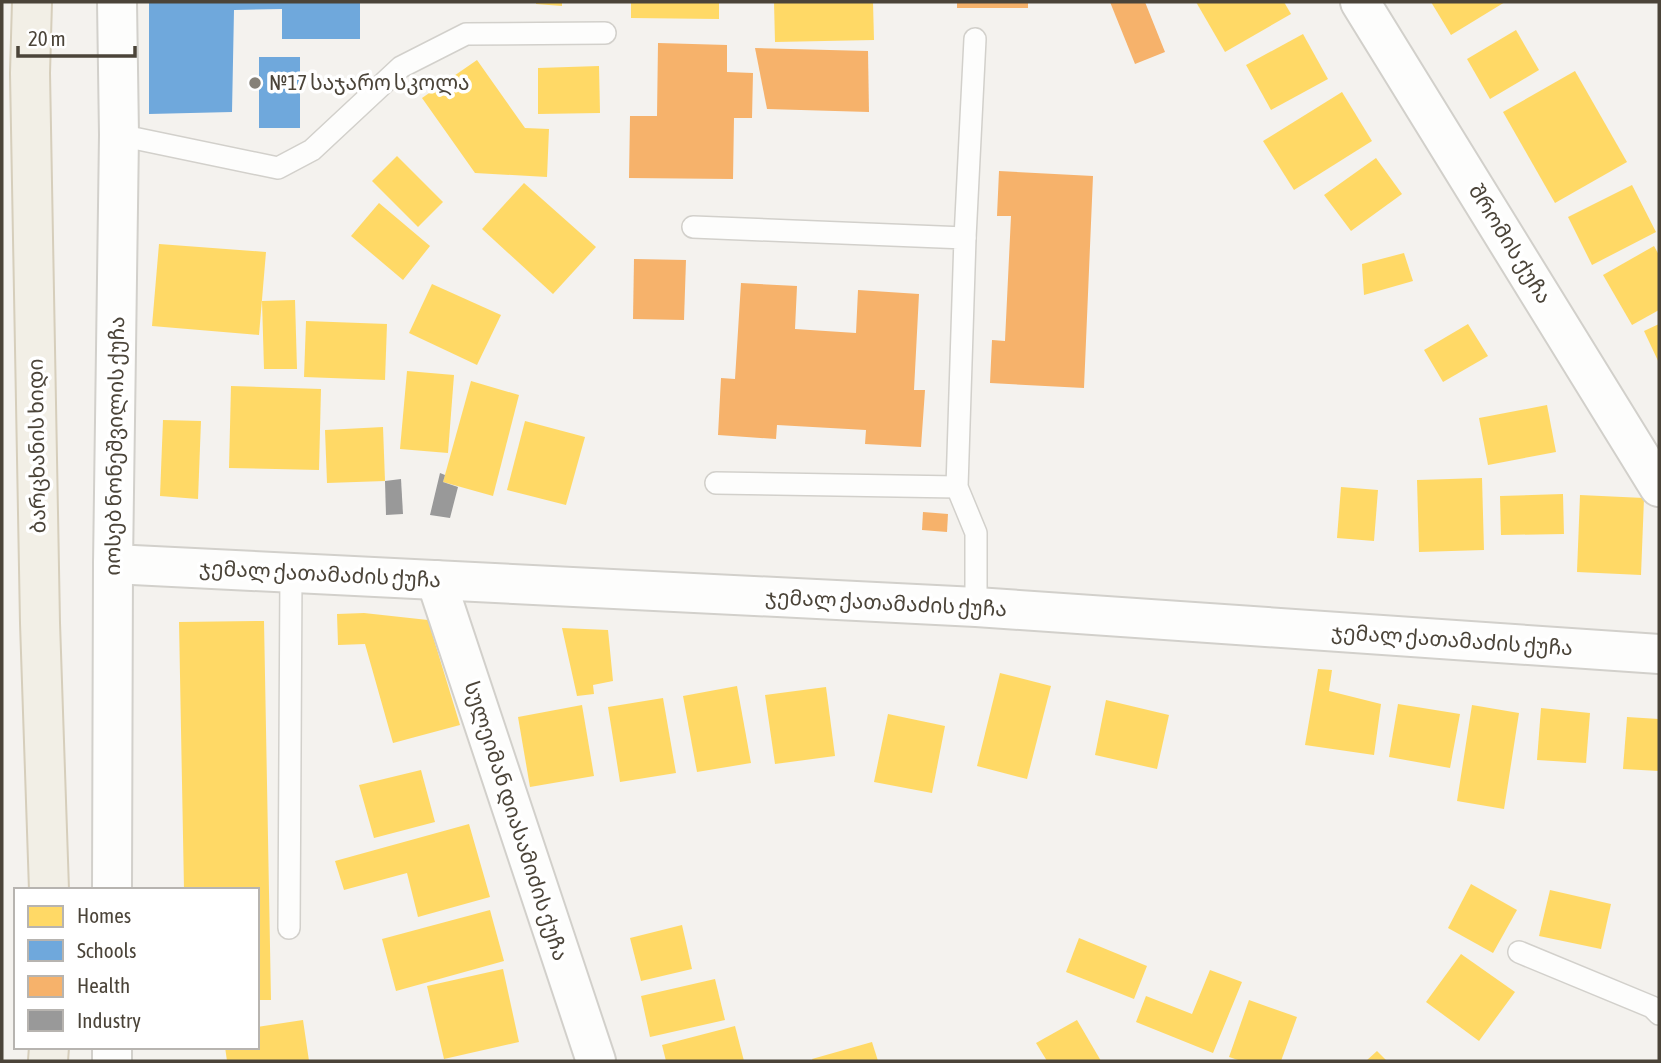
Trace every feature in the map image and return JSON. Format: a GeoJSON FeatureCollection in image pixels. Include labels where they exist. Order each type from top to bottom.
{"type":"FeatureCollection","features":[{"type":"Feature","properties":{"kind":"main road","name":"ბარცხანის ხიდი"},"geometry":{"type":"LineString","coordinates":[[32,2],[40,623],[49,888]]}},
{"type":"Feature","properties":{"kind":"street","name":"იოსებ ნონეშვილის ქუჩა"},"geometry":{"type":"LineString","coordinates":[[112,888],[119,135],[117,2]]}},
{"type":"Feature","properties":{"kind":"street","name":"შრომის ქუჩა"},"geometry":{"type":"LineString","coordinates":[[1360,2],[1659,487]]}},
{"type":"Feature","properties":{"kind":"street","name":"ჯემალ ქათამაძის ქუჩა"},"geometry":{"type":"LineString","coordinates":[[113,564],[976,607],[1659,654]]}},
{"type":"Feature","properties":{"kind":"street","name":"სულეიმან დიასამიძის ქუჩა"},"geometry":{"type":"LineString","coordinates":[[436,580],[596,1061]]}},
{"type":"Feature","properties":{"kind":"lane"},"geometry":{"type":"LineString","coordinates":[[119,135],[278,168],[312,150],[401,67],[466,34],[605,33]]}},
{"type":"Feature","properties":{"kind":"lane"},"geometry":{"type":"LineString","coordinates":[[975,39],[957,487],[976,533],[976,607]]}},
{"type":"Feature","properties":{"kind":"lane"},"geometry":{"type":"LineString","coordinates":[[693,227],[965,238]]}},
{"type":"Feature","properties":{"kind":"lane"},"geometry":{"type":"LineString","coordinates":[[716,483],[957,487]]}},
{"type":"Feature","properties":{"kind":"lane"},"geometry":{"type":"LineString","coordinates":[[289,928],[291,573]]}},
{"type":"Feature","properties":{"kind":"lane"},"geometry":{"type":"LineString","coordinates":[[1519,952],[1652,1007],[1659,1014]]}},
{"type":"Feature","properties":{"kind":"building: Homes"},"geometry":{"type":"Polygon","coordinates":[[[562,2],[562,6],[536,4],[562,2]]]}},
{"type":"Feature","properties":{"kind":"building: Homes"},"geometry":{"type":"Polygon","coordinates":[[[631,2],[719,2],[719,19],[631,18],[631,2]]]}},
{"type":"Feature","properties":{"kind":"building: Homes"},"geometry":{"type":"Polygon","coordinates":[[[774,2],[873,2],[874,40],[775,42],[774,2]]]}},
{"type":"Feature","properties":{"kind":"building: Homes"},"geometry":{"type":"Polygon","coordinates":[[[1196,2],[1284,2],[1291,14],[1225,52],[1196,2]]]}},
{"type":"Feature","properties":{"kind":"building: Homes"},"geometry":{"type":"Polygon","coordinates":[[[1431,2],[1505,2],[1451,35],[1431,2]]]}},
{"type":"Feature","properties":{"kind":"building: Homes"},"geometry":{"type":"Polygon","coordinates":[[[1516,30],[1539,70],[1490,99],[1467,59],[1516,30]]]}},
{"type":"Feature","properties":{"kind":"building: Homes"},"geometry":{"type":"Polygon","coordinates":[[[1303,34],[1328,79],[1271,110],[1246,65],[1303,34]]]}},
{"type":"Feature","properties":{"kind":"building: Homes"},"geometry":{"type":"Polygon","coordinates":[[[477,60],[525,128],[549,129],[547,177],[475,173],[422,98],[477,60]]]}},
{"type":"Feature","properties":{"kind":"building: Homes"},"geometry":{"type":"Polygon","coordinates":[[[599,66],[600,113],[538,114],[538,68],[599,66]]]}},
{"type":"Feature","properties":{"kind":"building: Homes"},"geometry":{"type":"Polygon","coordinates":[[[1575,71],[1627,162],[1555,203],[1503,112],[1575,71]]]}},
{"type":"Feature","properties":{"kind":"building: Homes"},"geometry":{"type":"Polygon","coordinates":[[[1342,92],[1372,141],[1294,190],[1263,141],[1342,92]]]}},
{"type":"Feature","properties":{"kind":"building: Homes"},"geometry":{"type":"Polygon","coordinates":[[[397,156],[443,202],[418,227],[372,181],[397,156]]]}},
{"type":"Feature","properties":{"kind":"building: Homes"},"geometry":{"type":"Polygon","coordinates":[[[1376,158],[1402,194],[1351,231],[1324,195],[1376,158]]]}},
{"type":"Feature","properties":{"kind":"building: Homes"},"geometry":{"type":"Polygon","coordinates":[[[524,183],[596,247],[553,294],[482,229],[524,183]]]}},
{"type":"Feature","properties":{"kind":"building: Homes"},"geometry":{"type":"Polygon","coordinates":[[[1632,185],[1656,232],[1592,265],[1568,217],[1632,185]]]}},
{"type":"Feature","properties":{"kind":"building: Homes"},"geometry":{"type":"Polygon","coordinates":[[[379,203],[430,246],[403,280],[351,236],[379,203]]]}},
{"type":"Feature","properties":{"kind":"building: Homes"},"geometry":{"type":"Polygon","coordinates":[[[159,244],[266,252],[259,335],[152,326],[159,244]]]}},
{"type":"Feature","properties":{"kind":"building: Homes"},"geometry":{"type":"Polygon","coordinates":[[[1654,246],[1659,255],[1659,310],[1632,325],[1603,275],[1654,246]]]}},
{"type":"Feature","properties":{"kind":"building: Homes"},"geometry":{"type":"Polygon","coordinates":[[[1404,253],[1413,281],[1364,295],[1362,264],[1404,253]]]}},
{"type":"Feature","properties":{"kind":"building: Homes"},"geometry":{"type":"Polygon","coordinates":[[[432,284],[501,315],[477,365],[409,333],[432,284]]]}},
{"type":"Feature","properties":{"kind":"building: Homes"},"geometry":{"type":"Polygon","coordinates":[[[295,300],[297,369],[264,369],[262,301],[295,300]]]}},
{"type":"Feature","properties":{"kind":"building: Homes"},"geometry":{"type":"Polygon","coordinates":[[[306,321],[387,324],[385,380],[304,377],[306,321]]]}},
{"type":"Feature","properties":{"kind":"building: Homes"},"geometry":{"type":"Polygon","coordinates":[[[1468,324],[1488,356],[1443,382],[1424,350],[1468,324]]]}},
{"type":"Feature","properties":{"kind":"building: Homes"},"geometry":{"type":"Polygon","coordinates":[[[1659,324],[1659,363],[1644,331],[1659,324]]]}},
{"type":"Feature","properties":{"kind":"building: Homes"},"geometry":{"type":"Polygon","coordinates":[[[407,371],[454,375],[448,453],[400,449],[407,371]]]}},
{"type":"Feature","properties":{"kind":"building: Homes"},"geometry":{"type":"Polygon","coordinates":[[[471,381],[519,395],[493,496],[443,482],[471,381]]]}},
{"type":"Feature","properties":{"kind":"building: Homes"},"geometry":{"type":"Polygon","coordinates":[[[231,386],[321,389],[319,470],[229,468],[231,386]]]}},
{"type":"Feature","properties":{"kind":"building: Homes"},"geometry":{"type":"Polygon","coordinates":[[[1547,405],[1556,452],[1488,465],[1479,418],[1547,405]]]}},
{"type":"Feature","properties":{"kind":"building: Homes"},"geometry":{"type":"Polygon","coordinates":[[[163,420],[201,421],[198,499],[160,496],[163,420]]]}},
{"type":"Feature","properties":{"kind":"building: Homes"},"geometry":{"type":"Polygon","coordinates":[[[525,421],[585,437],[566,505],[507,490],[525,421]]]}},
{"type":"Feature","properties":{"kind":"building: Homes"},"geometry":{"type":"Polygon","coordinates":[[[383,427],[385,481],[327,483],[325,430],[383,427]]]}},
{"type":"Feature","properties":{"kind":"building: Homes"},"geometry":{"type":"Polygon","coordinates":[[[1482,478],[1484,550],[1419,552],[1417,480],[1482,478]]]}},
{"type":"Feature","properties":{"kind":"building: Homes"},"geometry":{"type":"Polygon","coordinates":[[[1341,487],[1378,490],[1374,541],[1337,538],[1341,487]]]}},
{"type":"Feature","properties":{"kind":"building: Homes"},"geometry":{"type":"Polygon","coordinates":[[[1563,494],[1564,534],[1501,535],[1500,496],[1563,494]]]}},
{"type":"Feature","properties":{"kind":"building: Homes"},"geometry":{"type":"Polygon","coordinates":[[[1580,495],[1644,498],[1641,575],[1577,572],[1580,495]]]}},
{"type":"Feature","properties":{"kind":"building: Homes"},"geometry":{"type":"Polygon","coordinates":[[[364,613],[428,620],[460,725],[393,743],[365,644],[338,645],[337,614],[364,613]]]}},
{"type":"Feature","properties":{"kind":"building: Homes"},"geometry":{"type":"Polygon","coordinates":[[[264,621],[271,1000],[259,1000],[259,888],[184,888],[179,622],[264,621]]]}},
{"type":"Feature","properties":{"kind":"building: Homes"},"geometry":{"type":"Polygon","coordinates":[[[562,628],[608,630],[613,681],[593,685],[594,694],[577,696],[562,628]]]}},
{"type":"Feature","properties":{"kind":"building: Homes"},"geometry":{"type":"Polygon","coordinates":[[[1318,669],[1332,670],[1329,691],[1381,704],[1374,755],[1305,745],[1318,669]]]}},
{"type":"Feature","properties":{"kind":"building: Homes"},"geometry":{"type":"Polygon","coordinates":[[[1000,673],[1051,686],[1027,779],[977,766],[1000,673]]]}},
{"type":"Feature","properties":{"kind":"building: Homes"},"geometry":{"type":"Polygon","coordinates":[[[737,686],[751,763],[697,772],[683,696],[737,686]]]}},
{"type":"Feature","properties":{"kind":"building: Homes"},"geometry":{"type":"Polygon","coordinates":[[[826,687],[835,756],[775,764],[765,695],[826,687]]]}},
{"type":"Feature","properties":{"kind":"building: Homes"},"geometry":{"type":"Polygon","coordinates":[[[663,698],[676,773],[620,782],[608,707],[663,698]]]}},
{"type":"Feature","properties":{"kind":"building: Homes"},"geometry":{"type":"Polygon","coordinates":[[[1106,700],[1169,715],[1157,769],[1095,755],[1106,700]]]}},
{"type":"Feature","properties":{"kind":"building: Homes"},"geometry":{"type":"Polygon","coordinates":[[[1398,704],[1460,714],[1450,768],[1389,757],[1398,704]]]}},
{"type":"Feature","properties":{"kind":"building: Homes"},"geometry":{"type":"Polygon","coordinates":[[[582,705],[594,776],[530,787],[518,717],[582,705]]]}},
{"type":"Feature","properties":{"kind":"building: Homes"},"geometry":{"type":"Polygon","coordinates":[[[1472,705],[1519,713],[1504,809],[1457,801],[1472,705]]]}},
{"type":"Feature","properties":{"kind":"building: Homes"},"geometry":{"type":"Polygon","coordinates":[[[1541,708],[1590,713],[1586,763],[1537,760],[1541,708]]]}},
{"type":"Feature","properties":{"kind":"building: Homes"},"geometry":{"type":"Polygon","coordinates":[[[888,714],[945,726],[932,793],[874,782],[888,714]]]}},
{"type":"Feature","properties":{"kind":"building: Homes"},"geometry":{"type":"Polygon","coordinates":[[[1627,717],[1659,719],[1659,771],[1623,769],[1627,717]]]}},
{"type":"Feature","properties":{"kind":"building: Homes"},"geometry":{"type":"Polygon","coordinates":[[[421,770],[435,822],[374,838],[359,785],[421,770]]]}},
{"type":"Feature","properties":{"kind":"building: Homes"},"geometry":{"type":"Polygon","coordinates":[[[469,824],[490,897],[418,917],[407,873],[344,890],[335,861],[469,824]]]}},
{"type":"Feature","properties":{"kind":"building: Homes"},"geometry":{"type":"Polygon","coordinates":[[[1471,884],[1517,910],[1493,953],[1448,928],[1471,884]]]}},
{"type":"Feature","properties":{"kind":"building: Homes"},"geometry":{"type":"Polygon","coordinates":[[[1550,890],[1611,904],[1601,949],[1539,936],[1550,890]]]}},
{"type":"Feature","properties":{"kind":"building: Homes"},"geometry":{"type":"Polygon","coordinates":[[[490,910],[504,961],[396,991],[382,939],[490,910]]]}},
{"type":"Feature","properties":{"kind":"building: Homes"},"geometry":{"type":"Polygon","coordinates":[[[682,925],[692,969],[641,981],[630,938],[682,925]]]}},
{"type":"Feature","properties":{"kind":"building: Homes"},"geometry":{"type":"Polygon","coordinates":[[[1079,938],[1147,966],[1134,999],[1066,972],[1079,938]]]}},
{"type":"Feature","properties":{"kind":"building: Homes"},"geometry":{"type":"Polygon","coordinates":[[[1461,954],[1515,992],[1479,1041],[1426,1002],[1461,954]]]}},
{"type":"Feature","properties":{"kind":"building: Homes"},"geometry":{"type":"Polygon","coordinates":[[[503,969],[519,1042],[444,1059],[427,986],[503,969]]]}},
{"type":"Feature","properties":{"kind":"building: Homes"},"geometry":{"type":"Polygon","coordinates":[[[1210,970],[1242,982],[1213,1053],[1136,1022],[1146,996],[1192,1014],[1210,970]]]}},
{"type":"Feature","properties":{"kind":"building: Homes"},"geometry":{"type":"Polygon","coordinates":[[[715,979],[725,1020],[650,1037],[641,996],[715,979]]]}},
{"type":"Feature","properties":{"kind":"building: Homes"},"geometry":{"type":"Polygon","coordinates":[[[1249,1000],[1297,1017],[1281,1061],[1241,1061],[1229,1057],[1249,1000]]]}},
{"type":"Feature","properties":{"kind":"building: Homes"},"geometry":{"type":"Polygon","coordinates":[[[303,1020],[309,1061],[227,1061],[225,1049],[259,1049],[259,1027],[303,1020]]]}},
{"type":"Feature","properties":{"kind":"building: Homes"},"geometry":{"type":"Polygon","coordinates":[[[1077,1020],[1101,1061],[1047,1061],[1036,1043],[1077,1020]]]}},
{"type":"Feature","properties":{"kind":"building: Homes"},"geometry":{"type":"Polygon","coordinates":[[[735,1026],[744,1061],[666,1061],[662,1045],[735,1026]]]}},
{"type":"Feature","properties":{"kind":"building: Homes"},"geometry":{"type":"Polygon","coordinates":[[[872,1042],[878,1061],[812,1059],[872,1042]]]}},
{"type":"Feature","properties":{"kind":"building: Homes"},"geometry":{"type":"Polygon","coordinates":[[[1377,1051],[1387,1061],[1366,1061],[1377,1051]]]}},
{"type":"Feature","properties":{"kind":"building: Schools"},"geometry":{"type":"Polygon","coordinates":[[[149,2],[360,2],[360,39],[282,39],[282,9],[234,10],[232,112],[149,114],[149,2]]]}},
{"type":"Feature","properties":{"kind":"building: Schools"},"geometry":{"type":"Polygon","coordinates":[[[259,57],[300,57],[300,128],[259,128],[259,57]]]}},
{"type":"Feature","properties":{"kind":"building: Health"},"geometry":{"type":"Polygon","coordinates":[[[957,2],[1028,2],[1028,8],[957,8],[957,2]]]}},
{"type":"Feature","properties":{"kind":"building: Health"},"geometry":{"type":"Polygon","coordinates":[[[1110,2],[1145,2],[1165,52],[1135,64],[1110,2]]]}},
{"type":"Feature","properties":{"kind":"building: Health"},"geometry":{"type":"Polygon","coordinates":[[[658,43],[727,45],[727,72],[753,73],[752,118],[734,118],[733,179],[629,178],[630,116],[657,116],[658,43]]]}},
{"type":"Feature","properties":{"kind":"building: Health"},"geometry":{"type":"Polygon","coordinates":[[[755,48],[868,51],[869,112],[767,109],[755,48]]]}},
{"type":"Feature","properties":{"kind":"building: Health"},"geometry":{"type":"Polygon","coordinates":[[[999,171],[1093,176],[1084,388],[990,383],[992,340],[1005,341],[1011,216],[997,216],[999,171]]]}},
{"type":"Feature","properties":{"kind":"building: Health"},"geometry":{"type":"Polygon","coordinates":[[[634,259],[686,260],[684,320],[633,319],[634,259]]]}},
{"type":"Feature","properties":{"kind":"building: Health"},"geometry":{"type":"Polygon","coordinates":[[[741,283],[797,286],[795,329],[856,333],[858,290],[919,294],[914,390],[925,390],[921,447],[865,444],[866,430],[777,425],[776,439],[718,435],[721,378],[735,379],[741,283]]]}},
{"type":"Feature","properties":{"kind":"building: Health"},"geometry":{"type":"Polygon","coordinates":[[[923,512],[948,514],[947,532],[922,530],[923,512]]]}},
{"type":"Feature","properties":{"kind":"building: Industry"},"geometry":{"type":"Polygon","coordinates":[[[440,473],[445,475],[443,482],[458,487],[450,518],[430,515],[440,473]]]}},
{"type":"Feature","properties":{"kind":"building: Industry"},"geometry":{"type":"Polygon","coordinates":[[[401,479],[403,514],[386,515],[385,481],[401,479]]]}},
{"type":"Feature","properties":{"kind":"place","name":"№17 საჯარო სკოლა"},"geometry":{"type":"Point","coordinates":[255,83]}}]}
